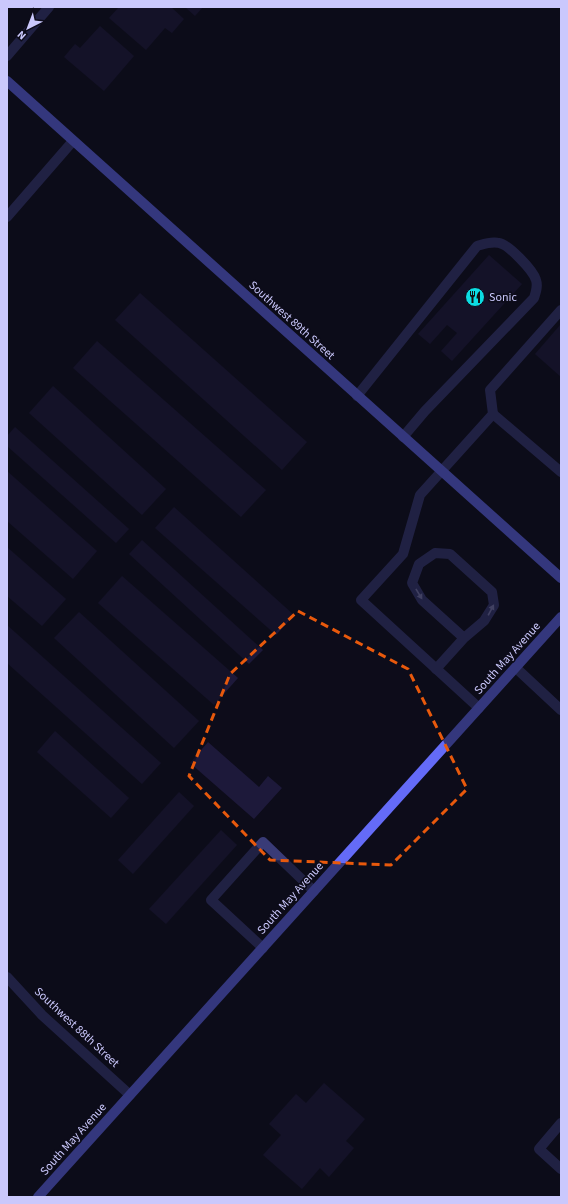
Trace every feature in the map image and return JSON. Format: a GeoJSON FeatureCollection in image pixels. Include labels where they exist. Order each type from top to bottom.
{"type":"FeatureCollection","features":[{"type":"Feature","properties":{"kind":"main road","name":"Southwest 89th Street"},"geometry":{"type":"LineString","coordinates":[[7,81],[561,578]]}},
{"type":"Feature","properties":{"kind":"main road","name":"South May Avenue"},"geometry":{"type":"LineString","coordinates":[[38,1197],[561,617]]}},
{"type":"Feature","properties":{"kind":"street"},"geometry":{"type":"LineString","coordinates":[[7,56],[49,7]]}},
{"type":"Feature","properties":{"kind":"street"},"geometry":{"type":"LineString","coordinates":[[7,216],[73,141]]}},
{"type":"Feature","properties":{"kind":"street"},"geometry":{"type":"LineString","coordinates":[[357,396],[477,246],[488,243],[500,243],[515,254],[533,272],[536,285],[534,298],[425,411],[404,437]]}},
{"type":"Feature","properties":{"kind":"street"},"geometry":{"type":"LineString","coordinates":[[561,310],[490,390],[493,414],[561,472]]}},
{"type":"Feature","properties":{"kind":"street"},"geometry":{"type":"LineString","coordinates":[[479,708],[361,600],[403,554],[420,495],[493,414]]}},
{"type":"Feature","properties":{"kind":"street"},"geometry":{"type":"LineString","coordinates":[[436,669],[464,638],[484,621],[494,605],[492,592],[450,554],[434,553],[419,564],[412,583],[422,600],[464,638]]}},
{"type":"Feature","properties":{"kind":"street"},"geometry":{"type":"LineString","coordinates":[[516,668],[561,710]]}},
{"type":"Feature","properties":{"kind":"street"},"geometry":{"type":"LineString","coordinates":[[263,948],[211,900],[263,842],[314,891]]}},
{"type":"Feature","properties":{"kind":"street","name":"Southwest 88th Street"},"geometry":{"type":"LineString","coordinates":[[7,977],[42,1015],[130,1095]]}},
{"type":"Feature","properties":{"kind":"street"},"geometry":{"type":"LineString","coordinates":[[561,1123],[539,1148],[561,1169]]}},
{"type":"Feature","properties":{"kind":"highlighted area"},"geometry":{"type":"Polygon","coordinates":[[[298,611],[408,669],[467,789],[391,865],[270,860],[189,776],[230,674],[298,611]]]}},
{"type":"Feature","properties":{"kind":"building"},"geometry":{"type":"Polygon","coordinates":[[[119,7],[171,7],[184,19],[172,33],[165,28],[146,50],[109,18],[119,7]]]}},
{"type":"Feature","properties":{"kind":"building"},"geometry":{"type":"Polygon","coordinates":[[[185,7],[203,7],[195,16],[185,7]]]}},
{"type":"Feature","properties":{"kind":"building"},"geometry":{"type":"Polygon","coordinates":[[[100,26],[134,56],[104,91],[64,57],[75,44],[80,48],[100,26]]]}},
{"type":"Feature","properties":{"kind":"building"},"geometry":{"type":"Polygon","coordinates":[[[489,255],[522,284],[452,361],[441,351],[457,333],[447,325],[430,344],[418,334],[489,255]]]}},
{"type":"Feature","properties":{"kind":"building"},"geometry":{"type":"Polygon","coordinates":[[[140,293],[307,442],[282,470],[115,320],[140,293]]]}},
{"type":"Feature","properties":{"kind":"building"},"geometry":{"type":"Polygon","coordinates":[[[561,324],[561,377],[535,354],[561,324]]]}},
{"type":"Feature","properties":{"kind":"building"},"geometry":{"type":"Polygon","coordinates":[[[97,341],[266,490],[241,517],[73,368],[97,341]]]}},
{"type":"Feature","properties":{"kind":"building"},"geometry":{"type":"Polygon","coordinates":[[[53,386],[166,489],[142,515],[29,413],[53,386]]]}},
{"type":"Feature","properties":{"kind":"building"},"geometry":{"type":"Polygon","coordinates":[[[15,427],[129,529],[116,543],[7,446],[7,436],[15,427]]]}},
{"type":"Feature","properties":{"kind":"building"},"geometry":{"type":"Polygon","coordinates":[[[7,471],[97,551],[73,579],[7,521],[7,471]]]}},
{"type":"Feature","properties":{"kind":"building"},"geometry":{"type":"Polygon","coordinates":[[[174,507],[294,615],[276,635],[155,528],[174,507]]]}},
{"type":"Feature","properties":{"kind":"building"},"geometry":{"type":"Polygon","coordinates":[[[142,540],[263,650],[249,664],[129,554],[142,540]]]}},
{"type":"Feature","properties":{"kind":"building"},"geometry":{"type":"Polygon","coordinates":[[[7,547],[66,599],[42,626],[7,596],[7,547]]]}},
{"type":"Feature","properties":{"kind":"building"},"geometry":{"type":"Polygon","coordinates":[[[122,576],[238,678],[214,705],[98,603],[122,576]]]}},
{"type":"Feature","properties":{"kind":"building"},"geometry":{"type":"Polygon","coordinates":[[[79,612],[199,721],[174,748],[54,638],[79,612]]]}},
{"type":"Feature","properties":{"kind":"building"},"geometry":{"type":"Polygon","coordinates":[[[7,625],[161,763],[142,784],[7,663],[7,625]]]}},
{"type":"Feature","properties":{"kind":"building"},"geometry":{"type":"Polygon","coordinates":[[[55,731],[129,798],[111,818],[37,752],[55,731]]]}},
{"type":"Feature","properties":{"kind":"building"},"geometry":{"type":"Polygon","coordinates":[[[208,742],[259,787],[268,776],[282,788],[254,819],[190,763],[208,742]]]}},
{"type":"Feature","properties":{"kind":"building"},"geometry":{"type":"Polygon","coordinates":[[[179,792],[194,806],[133,874],[118,860],[179,792]]]}},
{"type":"Feature","properties":{"kind":"building"},"geometry":{"type":"Polygon","coordinates":[[[221,830],[237,845],[166,924],[149,909],[221,830]]]}},
{"type":"Feature","properties":{"kind":"building"},"geometry":{"type":"Polygon","coordinates":[[[324,1083],[365,1119],[346,1141],[354,1148],[329,1177],[320,1168],[302,1189],[263,1155],[281,1135],[269,1124],[296,1094],[306,1103],[324,1083]]]}},
{"type":"Feature","properties":{"kind":"place","name":"Sonic"},"geometry":{"type":"Point","coordinates":[475,297]}}]}
